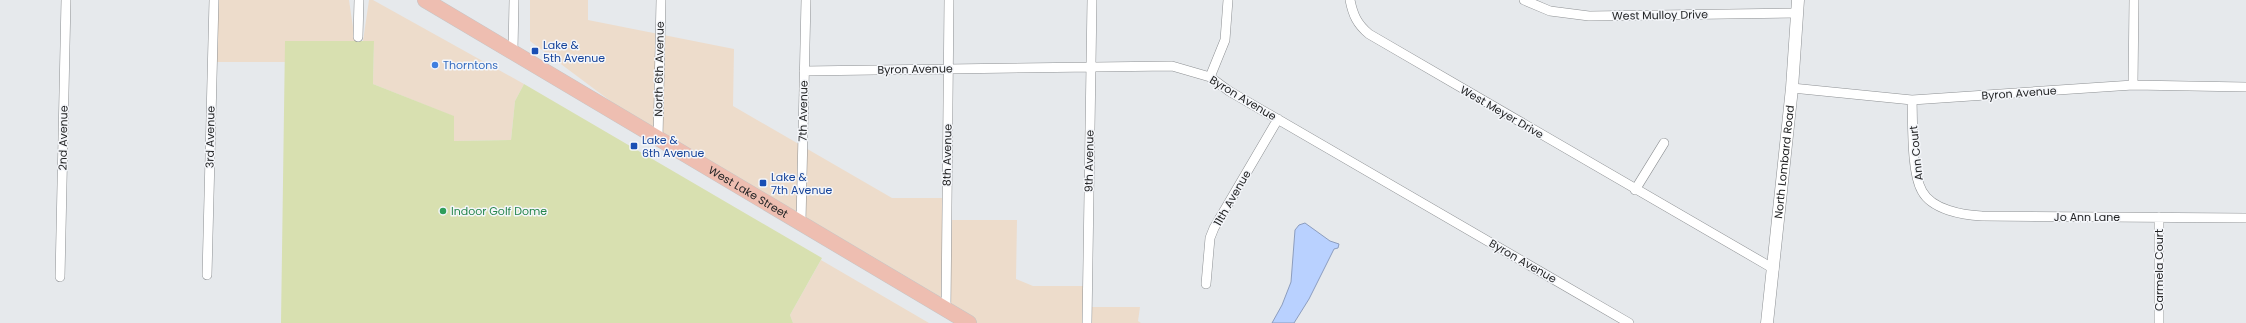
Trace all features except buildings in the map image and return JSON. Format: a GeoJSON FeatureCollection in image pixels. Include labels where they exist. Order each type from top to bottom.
{"type":"FeatureCollection","features":[{"type":"Feature","properties":{"kind":"main road","name":"West Lake Street"},"geometry":{"type":"LineString","coordinates":[[426,0],[658,139],[801,222],[829,241],[968,323]]}},
{"type":"Feature","properties":{"kind":"street","name":"2nd Avenue"},"geometry":{"type":"LineString","coordinates":[[60,276],[66,0]]}},
{"type":"Feature","properties":{"kind":"street","name":"3rd Avenue"},"geometry":{"type":"LineString","coordinates":[[207,275],[214,0]]}},
{"type":"Feature","properties":{"kind":"street"},"geometry":{"type":"LineString","coordinates":[[358,37],[359,0]]}},
{"type":"Feature","properties":{"kind":"street"},"geometry":{"type":"LineString","coordinates":[[513,51],[514,0]]}},
{"type":"Feature","properties":{"kind":"street","name":"North 6th Avenue"},"geometry":{"type":"LineString","coordinates":[[658,139],[660,0]]}},
{"type":"Feature","properties":{"kind":"street","name":"7th Avenue"},"geometry":{"type":"LineString","coordinates":[[801,222],[806,0]]}},
{"type":"Feature","properties":{"kind":"street","name":"8th Avenue"},"geometry":{"type":"LineString","coordinates":[[946,310],[949,0]]}},
{"type":"Feature","properties":{"kind":"street","name":"9th Avenue"},"geometry":{"type":"LineString","coordinates":[[1087,323],[1092,0]]}},
{"type":"Feature","properties":{"kind":"street"},"geometry":{"type":"LineString","coordinates":[[1210,77],[1225,40],[1228,0]]}},
{"type":"Feature","properties":{"kind":"street","name":"West Meyer Drive"},"geometry":{"type":"LineString","coordinates":[[1350,0],[1354,16],[1361,28],[1369,34],[1635,190],[1774,269]]}},
{"type":"Feature","properties":{"kind":"street","name":"West Mulloy Drive"},"geometry":{"type":"LineString","coordinates":[[1524,0],[1550,11],[1589,16],[1798,13]]}},
{"type":"Feature","properties":{"kind":"street","name":"North Lombard Road"},"geometry":{"type":"LineString","coordinates":[[1767,323],[1774,269],[1792,88],[1798,0]]}},
{"type":"Feature","properties":{"kind":"street"},"geometry":{"type":"LineString","coordinates":[[2133,85],[2134,0]]}},
{"type":"Feature","properties":{"kind":"street","name":"Byron Avenue"},"geometry":{"type":"LineString","coordinates":[[804,71],[1172,66],[1210,77],[1278,119],[1628,323]]}},
{"type":"Feature","properties":{"kind":"street","name":"Byron Avenue"},"geometry":{"type":"LineString","coordinates":[[1792,88],[1912,100],[2133,85],[2246,87]]}},
{"type":"Feature","properties":{"kind":"street","name":"Ann Court"},"geometry":{"type":"LineString","coordinates":[[1912,100],[1916,177],[1922,192],[1931,200]]}},
{"type":"Feature","properties":{"kind":"street","name":"11th Avenue"},"geometry":{"type":"LineString","coordinates":[[1206,284],[1212,233],[1278,119]]}},
{"type":"Feature","properties":{"kind":"street"},"geometry":{"type":"LineString","coordinates":[[1635,190],[1664,143]]}},
{"type":"Feature","properties":{"kind":"street","name":"Jo Ann Lane"},"geometry":{"type":"LineString","coordinates":[[1931,200],[1951,211],[1971,215],[2246,218]]}},
{"type":"Feature","properties":{"kind":"street","name":"Carmela Court"},"geometry":{"type":"LineString","coordinates":[[2159,323],[2160,217]]}},
{"type":"Feature","properties":{"kind":"shaded area"},"geometry":{"type":"Polygon","coordinates":[[[209,0],[349,0],[355,41],[286,41],[285,62],[209,62],[209,0]]]}},
{"type":"Feature","properties":{"kind":"shaded area"},"geometry":{"type":"Polygon","coordinates":[[[369,0],[373,0],[524,84],[515,101],[511,140],[454,141],[453,116],[373,84],[374,41],[363,41],[369,0]]]}},
{"type":"Feature","properties":{"kind":"shaded area"},"geometry":{"type":"Polygon","coordinates":[[[530,0],[588,0],[588,20],[734,49],[733,106],[892,198],[948,198],[948,220],[1017,220],[1016,279],[1033,286],[1086,286],[1085,323],[973,323],[660,138],[530,41],[530,0]]]}},
{"type":"Feature","properties":{"kind":"shaded area"},"geometry":{"type":"Polygon","coordinates":[[[821,260],[929,323],[793,323],[790,315],[821,260]]]}},
{"type":"Feature","properties":{"kind":"shaded area"},"geometry":{"type":"Polygon","coordinates":[[[1090,307],[1140,307],[1138,321],[1141,323],[1090,323],[1090,307]]]}},
{"type":"Feature","properties":{"kind":"green space"},"geometry":{"type":"Polygon","coordinates":[[[285,41],[374,41],[373,84],[454,116],[454,141],[511,140],[515,101],[524,84],[822,258],[790,315],[793,323],[281,323],[285,41]]]}},
{"type":"Feature","properties":{"kind":"water"},"geometry":{"type":"Polygon","coordinates":[[[1305,223],[1330,241],[1339,244],[1338,248],[1334,249],[1309,299],[1294,323],[1272,323],[1282,305],[1291,282],[1295,230],[1299,225],[1305,223]]]}},
{"type":"Feature","properties":{"kind":"place","name":"Lake & 5th Avenue"},"geometry":{"type":"Point","coordinates":[535,51]}},
{"type":"Feature","properties":{"kind":"place","name":"Thorntons"},"geometry":{"type":"Point","coordinates":[435,65]}},
{"type":"Feature","properties":{"kind":"place","name":"Lake & 6th Avenue"},"geometry":{"type":"Point","coordinates":[634,146]}},
{"type":"Feature","properties":{"kind":"place","name":"Lake & 7th Avenue"},"geometry":{"type":"Point","coordinates":[763,183]}},
{"type":"Feature","properties":{"kind":"place","name":"Indoor Golf Dome"},"geometry":{"type":"Point","coordinates":[443,211]}}]}
